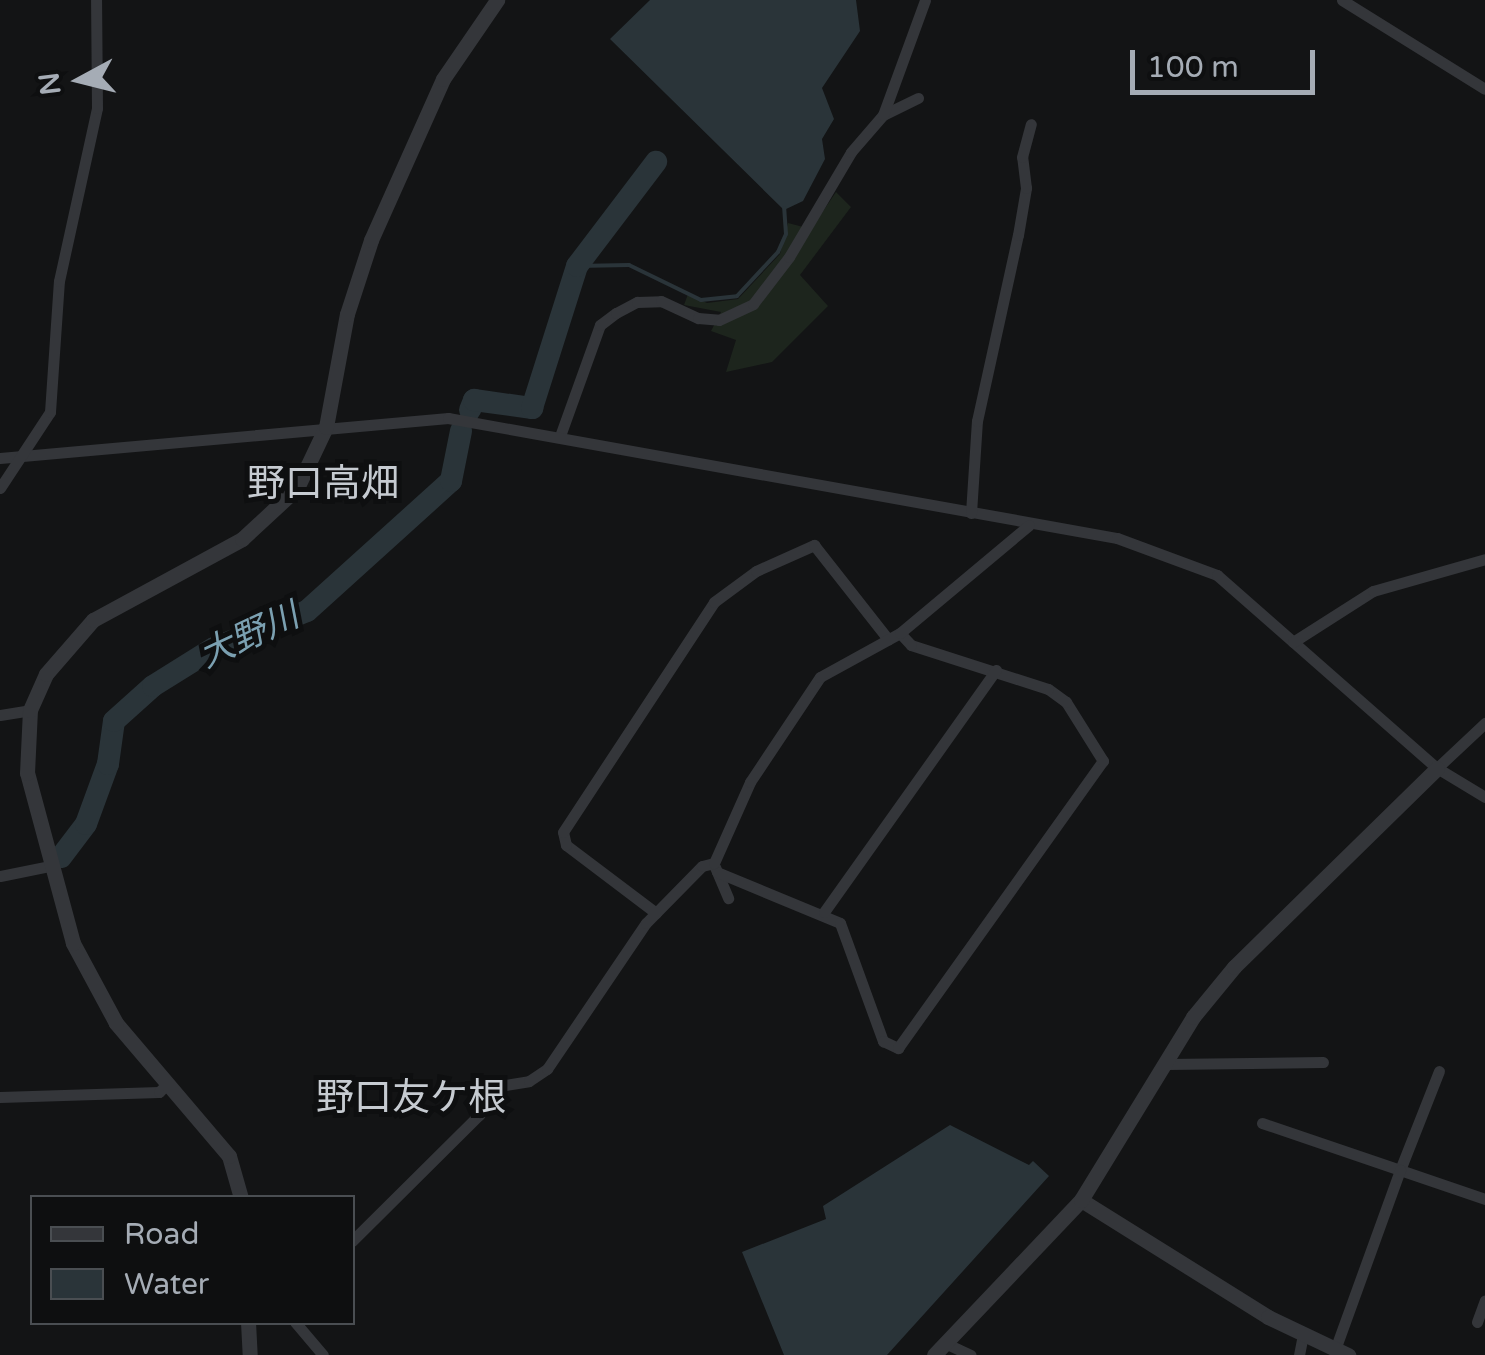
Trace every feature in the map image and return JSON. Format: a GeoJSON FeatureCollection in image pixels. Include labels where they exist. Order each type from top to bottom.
{"type":"FeatureCollection","features":[{"type":"Feature","properties":{"kind":"street"},"geometry":{"type":"LineString","coordinates":[[0,488],[50,412],[58,281],[97,108],[96,0]]}},
{"type":"Feature","properties":{"kind":"street"},"geometry":{"type":"LineString","coordinates":[[240,1195],[228,1156],[116,1023],[73,943],[49,866],[27,773],[30,710],[46,674],[93,620],[242,539],[281,509],[326,427],[347,314],[371,240],[443,79],[497,0]]}},
{"type":"Feature","properties":{"kind":"street"},"geometry":{"type":"LineString","coordinates":[[560,436],[600,325],[637,302],[661,302],[698,318],[738,316],[789,257],[852,152],[883,115],[925,0]]}},
{"type":"Feature","properties":{"kind":"street"},"geometry":{"type":"LineString","coordinates":[[1342,0],[1485,89]]}},
{"type":"Feature","properties":{"kind":"street"},"geometry":{"type":"LineString","coordinates":[[883,115],[918,98]]}},
{"type":"Feature","properties":{"kind":"street"},"geometry":{"type":"LineString","coordinates":[[971,513],[977,421],[1026,188],[1022,157],[1031,124]]}},
{"type":"Feature","properties":{"kind":"street"},"geometry":{"type":"LineString","coordinates":[[0,458],[448,418],[1117,538],[1196,564],[1293,642],[1436,768],[1485,798]]}},
{"type":"Feature","properties":{"kind":"street"},"geometry":{"type":"LineString","coordinates":[[728,898],[715,868],[750,782],[802,698],[842,661],[894,636],[1029,525]]}},
{"type":"Feature","properties":{"kind":"street"},"geometry":{"type":"LineString","coordinates":[[355,1239],[479,1115],[499,1086],[529,1081],[547,1070],[656,913],[702,866],[824,912],[840,923],[883,1041],[898,1048],[1103,761],[1066,702],[996,670],[894,636],[814,545],[756,572],[714,602],[563,832],[566,846],[656,913]]}},
{"type":"Feature","properties":{"kind":"street"},"geometry":{"type":"LineString","coordinates":[[1293,642],[1373,590],[1485,559]]}},
{"type":"Feature","properties":{"kind":"street"},"geometry":{"type":"LineString","coordinates":[[824,912],[996,670]]}},
{"type":"Feature","properties":{"kind":"street"},"geometry":{"type":"LineString","coordinates":[[0,715],[30,710]]}},
{"type":"Feature","properties":{"kind":"street"},"geometry":{"type":"LineString","coordinates":[[934,1355],[1081,1200],[1166,1064],[1234,967],[1485,723]]}},
{"type":"Feature","properties":{"kind":"street"},"geometry":{"type":"LineString","coordinates":[[0,876],[49,866]]}},
{"type":"Feature","properties":{"kind":"street"},"geometry":{"type":"LineString","coordinates":[[1166,1064],[1324,1062]]}},
{"type":"Feature","properties":{"kind":"street"},"geometry":{"type":"LineString","coordinates":[[1081,1200],[1342,1353],[1400,1170],[1439,1071]]}},
{"type":"Feature","properties":{"kind":"street"},"geometry":{"type":"LineString","coordinates":[[0,1097],[159,1092],[168,1083]]}},
{"type":"Feature","properties":{"kind":"street"},"geometry":{"type":"LineString","coordinates":[[1262,1123],[1485,1198]]}},
{"type":"Feature","properties":{"kind":"street"},"geometry":{"type":"LineString","coordinates":[[1478,1322],[1485,1300]]}},
{"type":"Feature","properties":{"kind":"street"},"geometry":{"type":"LineString","coordinates":[[248,1325],[250,1355]]}},
{"type":"Feature","properties":{"kind":"street"},"geometry":{"type":"LineString","coordinates":[[297,1325],[322,1355]]}},
{"type":"Feature","properties":{"kind":"street"},"geometry":{"type":"LineString","coordinates":[[1299,1355],[1304,1334]]}},
{"type":"Feature","properties":{"kind":"street"},"geometry":{"type":"LineString","coordinates":[[947,1344],[970,1355]]}},
{"type":"Feature","properties":{"kind":"shaded area"},"geometry":{"type":"Polygon","coordinates":[[[836,192],[851,207],[800,275],[828,306],[772,362],[726,372],[736,340],[711,331],[721,312],[684,305],[688,294],[707,303],[738,299],[780,254],[788,223],[811,229],[836,192]]]}},
{"type":"Feature","properties":{"kind":"water"},"geometry":{"type":"Polygon","coordinates":[[[650,0],[856,0],[860,31],[822,88],[834,119],[822,139],[825,159],[803,201],[784,210],[610,39],[650,0]]]}},
{"type":"Feature","properties":{"kind":"water"},"geometry":{"type":"Polygon","coordinates":[[[950,1125],[1029,1165],[1033,1161],[1049,1176],[887,1355],[784,1355],[742,1252],[826,1219],[823,1206],[950,1125]]]}},
{"type":"Feature","properties":{"kind":"waterway","name":"大野川"},"geometry":{"type":"LineString","coordinates":[[470,410],[474,400],[532,408],[577,266],[656,162]]}},
{"type":"Feature","properties":{"kind":"waterway"},"geometry":{"type":"LineString","coordinates":[[577,266],[629,265],[701,300],[737,296],[778,252],[786,234],[784,208]]}},
{"type":"Feature","properties":{"kind":"waterway","name":"大野川"},"geometry":{"type":"LineString","coordinates":[[61,857],[86,824],[108,764],[114,721],[153,686],[214,648],[307,611],[451,481],[461,431]]}},
{"type":"Feature","properties":{"kind":"district","name":"野口高畑"},"geometry":{"type":"Point","coordinates":[323,485]}},
{"type":"Feature","properties":{"kind":"district","name":"野口友ケ根"},"geometry":{"type":"Point","coordinates":[411,1099]}}]}
